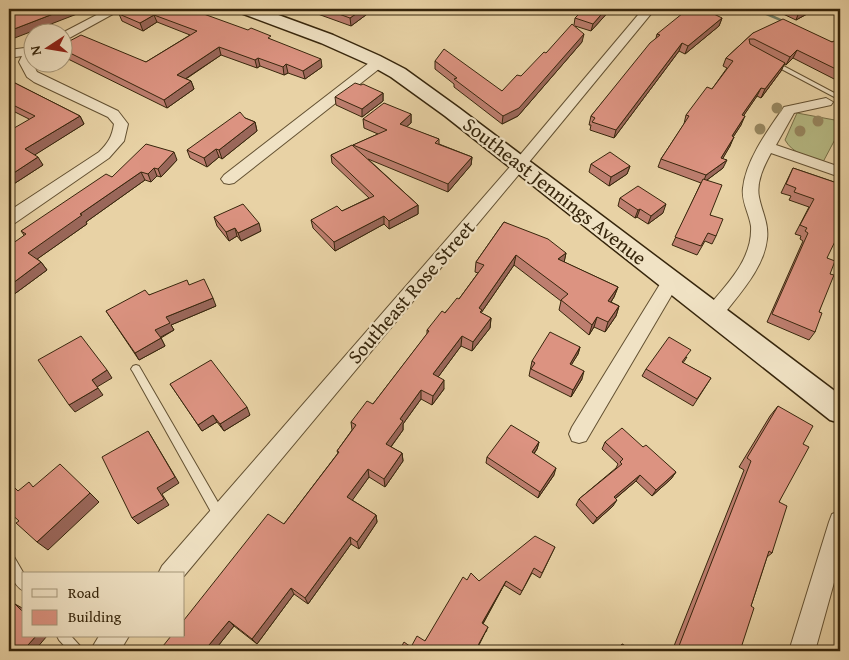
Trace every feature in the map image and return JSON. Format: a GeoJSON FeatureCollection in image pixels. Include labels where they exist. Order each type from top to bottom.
{"type":"FeatureCollection","features":[{"type":"Feature","properties":{"kind":"main road","name":"Southeast Jennings Avenue"},"geometry":{"type":"LineString","coordinates":[[247,9],[343,45],[378,62],[430,95],[840,411]]}},
{"type":"Feature","properties":{"kind":"street"},"geometry":{"type":"LineString","coordinates":[[72,33],[116,9]]}},
{"type":"Feature","properties":{"kind":"street","name":"Southeast Rose Street"},"geometry":{"type":"LineString","coordinates":[[172,572],[520,164],[649,9]]}},
{"type":"Feature","properties":{"kind":"street"},"geometry":{"type":"LineString","coordinates":[[9,54],[22,52]]}},
{"type":"Feature","properties":{"kind":"street"},"geometry":{"type":"LineString","coordinates":[[229,179],[378,62]]}},
{"type":"Feature","properties":{"kind":"street"},"geometry":{"type":"LineString","coordinates":[[9,219],[104,155],[120,137],[121,124],[113,114],[39,79],[31,72]]}},
{"type":"Feature","properties":{"kind":"street"},"geometry":{"type":"LineString","coordinates":[[714,314],[750,265],[756,247],[760,231],[750,188],[755,171],[768,147],[789,110],[835,99]]}},
{"type":"Feature","properties":{"kind":"street"},"geometry":{"type":"LineString","coordinates":[[768,147],[840,172]]}},
{"type":"Feature","properties":{"kind":"street"},"geometry":{"type":"LineString","coordinates":[[578,434],[671,281]]}},
{"type":"Feature","properties":{"kind":"street"},"geometry":{"type":"LineString","coordinates":[[802,651],[840,522]]}},
{"type":"Feature","properties":{"kind":"street"},"geometry":{"type":"LineString","coordinates":[[103,651],[114,638]]}},
{"type":"Feature","properties":{"kind":"lane"},"geometry":{"type":"LineString","coordinates":[[766,59],[835,99]]}},
{"type":"Feature","properties":{"kind":"lane"},"geometry":{"type":"LineString","coordinates":[[136,369],[219,516]]}},
{"type":"Feature","properties":{"kind":"lane"},"geometry":{"type":"LineString","coordinates":[[9,558],[22,582]]}},
{"type":"Feature","properties":{"kind":"lane"},"geometry":{"type":"LineString","coordinates":[[65,638],[78,651]]}},
{"type":"Feature","properties":{"kind":"green space"},"geometry":{"type":"Polygon","coordinates":[[[797,113],[840,121],[840,130],[823,162],[797,152],[785,140],[797,113]]]}},
{"type":"Feature","properties":{"kind":"building"},"geometry":{"type":"Polygon","coordinates":[[[9,9],[66,9],[32,22],[22,22],[22,26],[9,31],[9,9]]]}},
{"type":"Feature","properties":{"kind":"building"},"geometry":{"type":"Polygon","coordinates":[[[127,9],[190,9],[248,30],[251,28],[271,36],[268,38],[321,59],[303,71],[286,64],[283,67],[258,58],[255,60],[219,47],[177,75],[191,81],[164,100],[72,54],[72,40],[81,35],[146,62],[197,31],[154,15],[140,23],[119,14],[127,9]]]}},
{"type":"Feature","properties":{"kind":"building"},"geometry":{"type":"Polygon","coordinates":[[[325,9],[363,9],[350,18],[325,9]]]}},
{"type":"Feature","properties":{"kind":"building"},"geometry":{"type":"Polygon","coordinates":[[[584,9],[606,9],[593,24],[575,18],[584,9]]]}},
{"type":"Feature","properties":{"kind":"building"},"geometry":{"type":"Polygon","coordinates":[[[688,9],[704,9],[722,18],[688,46],[682,43],[616,130],[592,122],[595,118],[591,116],[650,43],[660,35],[657,34],[688,9]]]}},
{"type":"Feature","properties":{"kind":"building"},"geometry":{"type":"Polygon","coordinates":[[[792,9],[805,9],[799,12],[792,9]]]}},
{"type":"Feature","properties":{"kind":"building"},"geometry":{"type":"Polygon","coordinates":[[[783,19],[832,42],[836,40],[840,42],[840,71],[797,50],[790,57],[754,39],[749,39],[750,44],[785,63],[765,89],[761,88],[742,115],[745,116],[721,158],[727,160],[706,175],[661,159],[689,116],[686,115],[707,87],[712,89],[733,61],[726,58],[753,33],[783,19]]]}},
{"type":"Feature","properties":{"kind":"building"},"geometry":{"type":"Polygon","coordinates":[[[572,24],[584,34],[519,108],[503,116],[454,79],[457,78],[435,61],[444,49],[502,91],[517,75],[521,76],[544,52],[546,53],[572,24]]]}},
{"type":"Feature","properties":{"kind":"building"},"geometry":{"type":"Polygon","coordinates":[[[9,80],[80,116],[25,149],[38,157],[9,176],[9,131],[35,116],[9,103],[9,80]]]}},
{"type":"Feature","properties":{"kind":"building"},"geometry":{"type":"Polygon","coordinates":[[[355,83],[363,84],[383,93],[362,109],[335,97],[355,83]]]}},
{"type":"Feature","properties":{"kind":"building"},"geometry":{"type":"Polygon","coordinates":[[[384,103],[411,114],[400,124],[439,139],[435,143],[472,157],[448,184],[353,145],[387,130],[363,119],[384,103]]]}},
{"type":"Feature","properties":{"kind":"building"},"geometry":{"type":"Polygon","coordinates":[[[240,112],[245,118],[255,122],[219,150],[216,149],[204,158],[187,150],[240,112]]]}},
{"type":"Feature","properties":{"kind":"building"},"geometry":{"type":"Polygon","coordinates":[[[146,144],[174,152],[158,169],[154,168],[148,174],[141,172],[28,253],[41,262],[9,286],[9,246],[26,234],[21,231],[106,174],[112,177],[146,144]]]}},
{"type":"Feature","properties":{"kind":"building"},"geometry":{"type":"Polygon","coordinates":[[[352,145],[418,205],[389,221],[384,216],[334,242],[311,220],[337,206],[342,211],[374,196],[331,155],[352,145]]]}},
{"type":"Feature","properties":{"kind":"building"},"geometry":{"type":"Polygon","coordinates":[[[610,152],[630,166],[611,177],[591,164],[610,152]]]}},
{"type":"Feature","properties":{"kind":"building"},"geometry":{"type":"Polygon","coordinates":[[[793,168],[840,184],[840,231],[827,258],[835,261],[830,274],[834,275],[819,312],[822,313],[815,332],[772,314],[808,233],[805,231],[807,228],[800,225],[814,199],[794,192],[796,188],[786,184],[793,168]]]}},
{"type":"Feature","properties":{"kind":"building"},"geometry":{"type":"Polygon","coordinates":[[[703,179],[722,185],[710,215],[723,219],[716,236],[708,233],[701,246],[675,237],[703,179]]]}},
{"type":"Feature","properties":{"kind":"building"},"geometry":{"type":"Polygon","coordinates":[[[638,186],[666,204],[651,216],[620,198],[638,186]]]}},
{"type":"Feature","properties":{"kind":"building"},"geometry":{"type":"Polygon","coordinates":[[[243,204],[259,223],[238,233],[235,228],[226,232],[214,217],[243,204]]]}},
{"type":"Feature","properties":{"kind":"building"},"geometry":{"type":"Polygon","coordinates":[[[504,222],[548,239],[566,253],[558,259],[618,287],[608,301],[619,306],[608,322],[597,317],[592,325],[561,300],[568,294],[516,255],[479,308],[482,310],[480,312],[491,318],[473,342],[462,336],[433,374],[444,380],[433,396],[421,390],[400,419],[403,421],[386,444],[402,453],[384,479],[368,469],[347,497],[376,515],[357,542],[350,537],[305,598],[291,588],[252,639],[229,621],[204,651],[159,651],[169,638],[185,638],[185,619],[268,514],[284,524],[339,452],[337,451],[356,425],[351,422],[367,401],[373,404],[442,311],[445,313],[457,298],[459,299],[484,265],[476,262],[504,222]]]}},
{"type":"Feature","properties":{"kind":"building"},"geometry":{"type":"Polygon","coordinates":[[[204,279],[213,298],[166,317],[170,323],[155,330],[161,338],[135,353],[106,311],[145,290],[149,295],[187,280],[189,285],[204,279]]]}},
{"type":"Feature","properties":{"kind":"building"},"geometry":{"type":"Polygon","coordinates":[[[550,332],[580,347],[570,364],[584,371],[573,390],[531,369],[535,363],[532,361],[550,332]]]}},
{"type":"Feature","properties":{"kind":"building"},"geometry":{"type":"Polygon","coordinates":[[[81,336],[107,370],[92,380],[98,388],[69,405],[38,360],[81,336]]]}},
{"type":"Feature","properties":{"kind":"building"},"geometry":{"type":"Polygon","coordinates":[[[669,337],[691,350],[682,362],[711,378],[697,399],[646,369],[669,337]]]}},
{"type":"Feature","properties":{"kind":"building"},"geometry":{"type":"Polygon","coordinates":[[[211,360],[247,407],[220,424],[213,415],[198,425],[170,384],[211,360]]]}},
{"type":"Feature","properties":{"kind":"building"},"geometry":{"type":"Polygon","coordinates":[[[778,406],[813,426],[803,444],[809,447],[779,502],[787,506],[772,553],[769,551],[751,606],[754,608],[740,651],[677,651],[751,461],[747,458],[778,406]]]}},
{"type":"Feature","properties":{"kind":"building"},"geometry":{"type":"Polygon","coordinates":[[[511,425],[539,442],[532,452],[556,468],[540,492],[487,457],[511,425]]]}},
{"type":"Feature","properties":{"kind":"building"},"geometry":{"type":"Polygon","coordinates":[[[622,428],[643,447],[646,445],[676,472],[656,490],[640,475],[614,497],[617,500],[597,518],[579,499],[622,464],[620,462],[623,459],[605,442],[622,428]]]}},
{"type":"Feature","properties":{"kind":"building"},"geometry":{"type":"Polygon","coordinates":[[[148,431],[175,477],[157,488],[164,499],[132,518],[102,457],[148,431]]]}},
{"type":"Feature","properties":{"kind":"building"},"geometry":{"type":"Polygon","coordinates":[[[60,464],[90,493],[37,542],[16,523],[19,521],[9,512],[9,484],[18,491],[29,482],[33,487],[60,464]]]}},
{"type":"Feature","properties":{"kind":"building"},"geometry":{"type":"Polygon","coordinates":[[[535,536],[555,547],[542,573],[534,568],[522,591],[506,581],[482,623],[488,627],[475,651],[399,651],[404,642],[411,647],[417,636],[425,641],[463,577],[467,580],[471,573],[479,581],[535,536]]]}},
{"type":"Feature","properties":{"kind":"building"},"geometry":{"type":"Polygon","coordinates":[[[15,604],[22,611],[22,638],[34,638],[28,645],[31,649],[29,651],[9,651],[9,609],[15,604]]]}},
{"type":"Feature","properties":{"kind":"building"},"geometry":{"type":"Polygon","coordinates":[[[622,644],[634,651],[619,651],[622,644]]]}},
{"type":"Feature","properties":{"kind":"waterway"},"geometry":{"type":"LineString","coordinates":[[761,9],[762,12],[788,23]]}}]}
